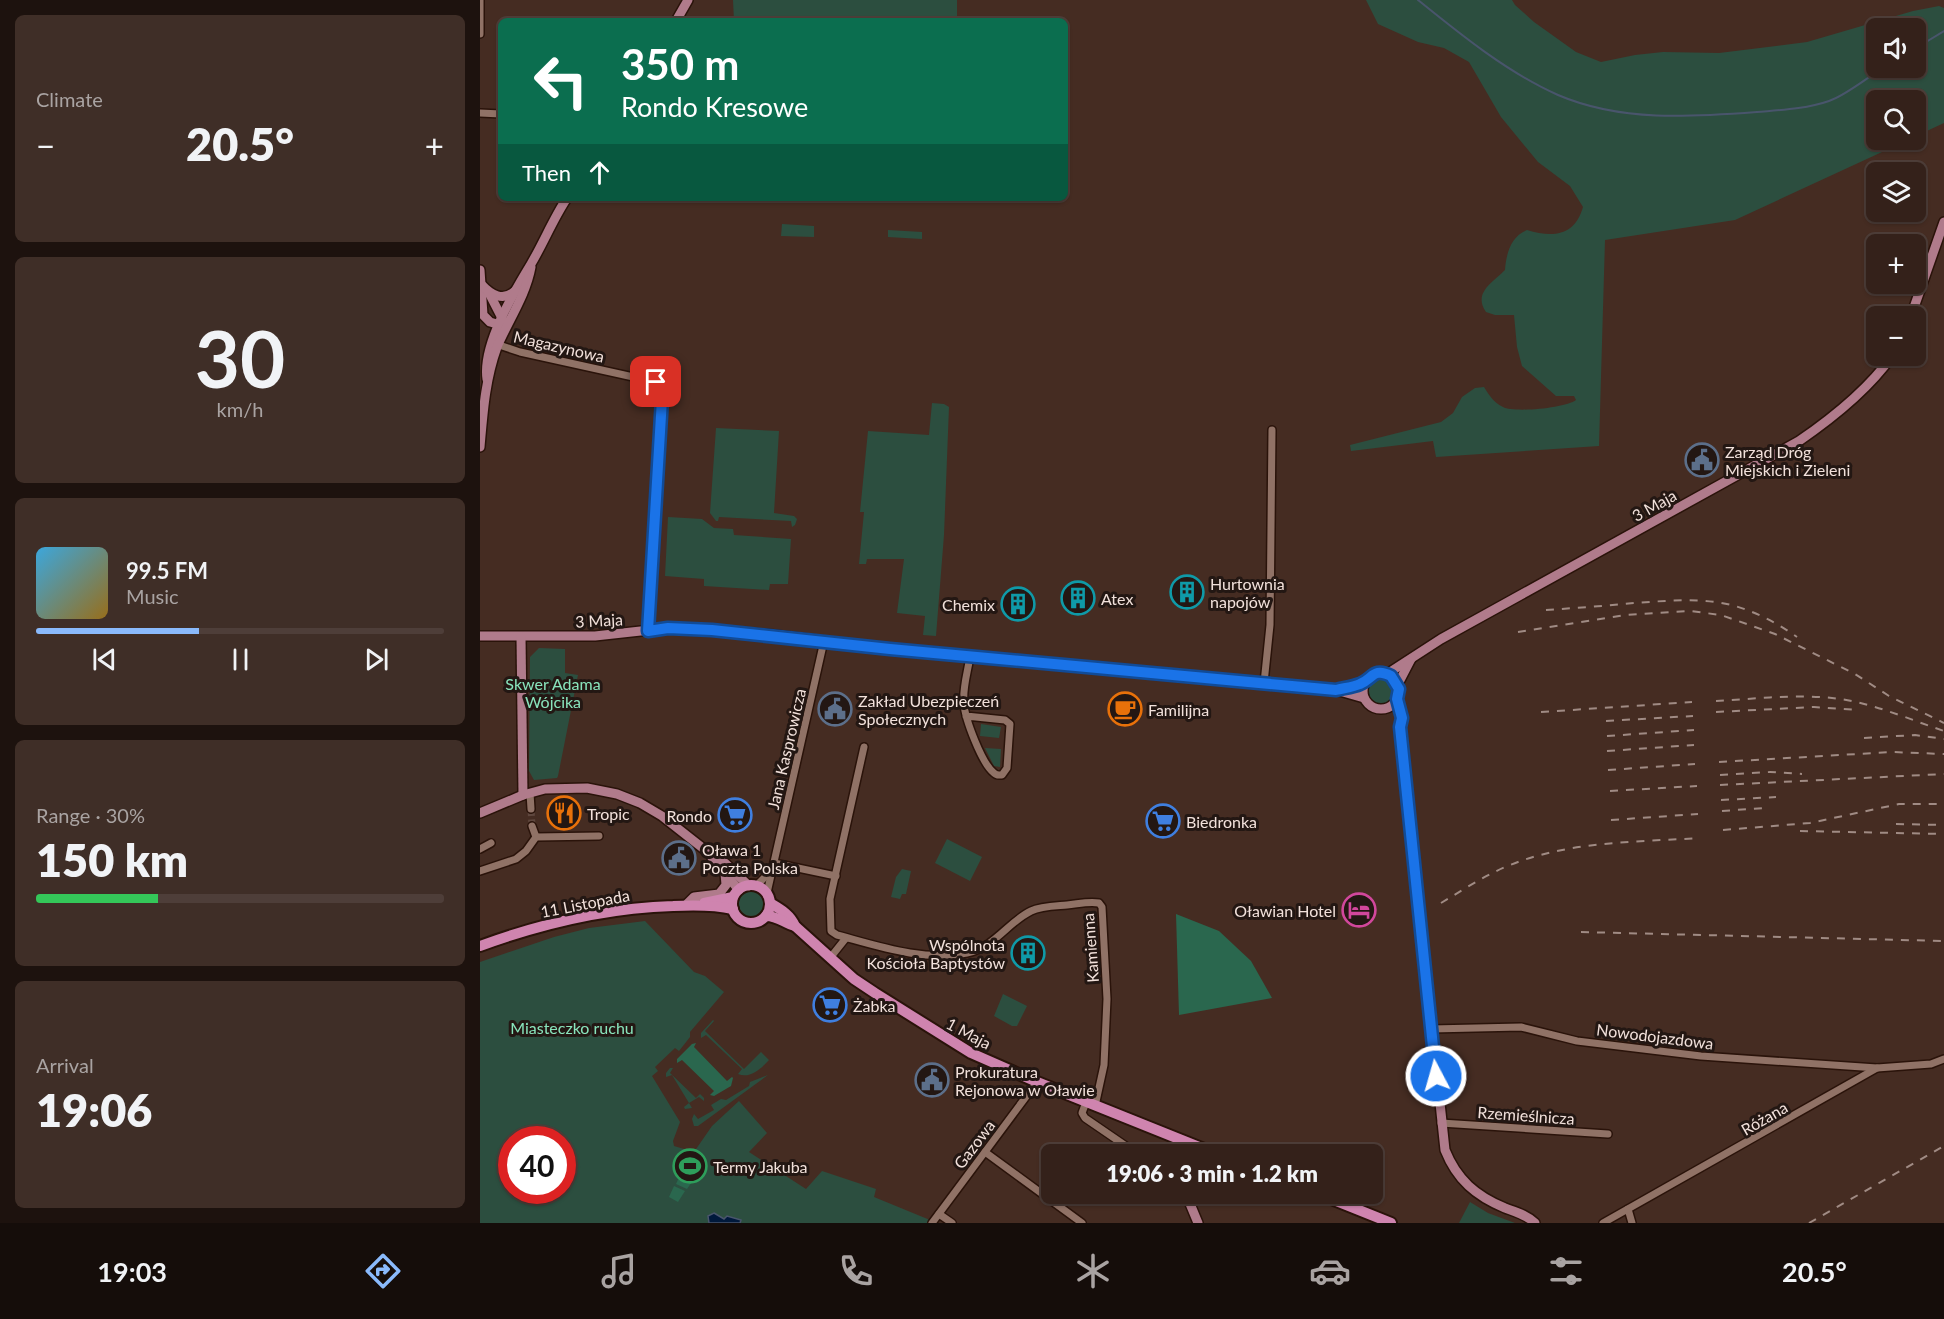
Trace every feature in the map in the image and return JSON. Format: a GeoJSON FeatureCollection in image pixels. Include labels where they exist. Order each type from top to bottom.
{"type":"FeatureCollection","features":[{"type":"Feature","properties":{"kind":"main road"},"geometry":{"type":"LineString","coordinates":[[744,890],[768,898],[766,916],[757,922],[745,922],[736,915],[733,909],[744,890]]}},
{"type":"Feature","properties":{"kind":"main road","name":"11 Listopada"},"geometry":{"type":"LineString","coordinates":[[698,905],[744,890]]}},
{"type":"Feature","properties":{"kind":"main road","name":"1 Maja"},"geometry":{"type":"LineString","coordinates":[[768,898],[792,918],[795,926],[830,958],[874,993],[932,1030],[971,1053],[1179,1144]]}},
{"type":"Feature","properties":{"kind":"main road","name":"11 Listopada"},"geometry":{"type":"LineString","coordinates":[[480,946],[578,916],[627,908],[698,905],[733,909]]}},
{"type":"Feature","properties":{"kind":"main road","name":"1 Maja"},"geometry":{"type":"LineString","coordinates":[[766,916],[779,918],[795,926]]}},
{"type":"Feature","properties":{"kind":"main road"},"geometry":{"type":"LineString","coordinates":[[1344,1204],[1391,1223]]}},
{"type":"Feature","properties":{"kind":"street"},"geometry":{"type":"LineString","coordinates":[[480,0],[480,34]]}},
{"type":"Feature","properties":{"kind":"street"},"geometry":{"type":"LineString","coordinates":[[678,18],[688,0]]}},
{"type":"Feature","properties":{"kind":"street"},"geometry":{"type":"LineString","coordinates":[[480,113],[498,114]]}},
{"type":"Feature","properties":{"kind":"street"},"geometry":{"type":"LineString","coordinates":[[480,447],[487,379],[495,344],[515,291],[565,201]]}},
{"type":"Feature","properties":{"kind":"street"},"geometry":{"type":"LineString","coordinates":[[1915,306],[1944,222]]}},
{"type":"Feature","properties":{"kind":"street"},"geometry":{"type":"LineString","coordinates":[[503,324],[529,280],[531,264]]}},
{"type":"Feature","properties":{"kind":"street"},"geometry":{"type":"LineString","coordinates":[[480,270],[485,288],[503,324]]}},
{"type":"Feature","properties":{"kind":"street"},"geometry":{"type":"LineString","coordinates":[[485,288],[493,295],[504,297],[515,291]]}},
{"type":"Feature","properties":{"kind":"street"},"geometry":{"type":"LineString","coordinates":[[485,288],[483,315],[490,322],[503,324]]}},
{"type":"Feature","properties":{"kind":"street","name":"Magazynowa"},"geometry":{"type":"LineString","coordinates":[[495,344],[656,382],[661,387],[648,631]]}},
{"type":"Feature","properties":{"kind":"street","name":"3 Maja"},"geometry":{"type":"LineString","coordinates":[[1387,674],[1441,639],[1799,441],[1840,411],[1865,388],[1884,366]]}},
{"type":"Feature","properties":{"kind":"street"},"geometry":{"type":"LineString","coordinates":[[1264,683],[1270,625],[1272,430]]}},
{"type":"Feature","properties":{"kind":"street","name":"3 Maja"},"geometry":{"type":"LineString","coordinates":[[480,636],[595,636],[668,628],[691,628],[1336,690],[1364,698]]}},
{"type":"Feature","properties":{"kind":"street"},"geometry":{"type":"LineString","coordinates":[[521,637],[526,794],[531,808]]}},
{"type":"Feature","properties":{"kind":"street","name":"Jana Kasprowicza"},"geometry":{"type":"LineString","coordinates":[[768,898],[773,866],[824,641]]}},
{"type":"Feature","properties":{"kind":"street"},"geometry":{"type":"LineString","coordinates":[[966,716],[1005,720],[1010,724],[1008,768],[1002,775],[997,775],[992,771],[975,741],[966,716],[963,701],[970,656]]}},
{"type":"Feature","properties":{"kind":"street"},"geometry":{"type":"LineString","coordinates":[[1386,709],[1397,699],[1398,684],[1412,657]]}},
{"type":"Feature","properties":{"kind":"street"},"geometry":{"type":"LineString","coordinates":[[1398,684],[1387,674],[1375,674],[1364,683],[1364,698],[1373,708],[1386,709],[1394,716],[1400,727]]}},
{"type":"Feature","properties":{"kind":"street","name":"3 Maja"},"geometry":{"type":"LineString","coordinates":[[1336,690],[1364,683]]}},
{"type":"Feature","properties":{"kind":"street"},"geometry":{"type":"LineString","coordinates":[[1397,699],[1402,718],[1400,727],[1445,1150],[1464,1183],[1487,1200],[1532,1220]]}},
{"type":"Feature","properties":{"kind":"street"},"geometry":{"type":"LineString","coordinates":[[830,958],[846,938],[837,935],[830,927],[830,899],[864,747]]}},
{"type":"Feature","properties":{"kind":"street"},"geometry":{"type":"LineString","coordinates":[[480,813],[526,794],[552,789],[587,788],[628,797],[662,816],[725,863],[744,890]]}},
{"type":"Feature","properties":{"kind":"street"},"geometry":{"type":"LineString","coordinates":[[532,826],[536,837]]}},
{"type":"Feature","properties":{"kind":"street"},"geometry":{"type":"LineString","coordinates":[[536,837],[599,836]]}},
{"type":"Feature","properties":{"kind":"street"},"geometry":{"type":"LineString","coordinates":[[480,871],[516,859],[526,851],[536,837]]}},
{"type":"Feature","properties":{"kind":"street"},"geometry":{"type":"LineString","coordinates":[[480,849],[491,843]]}},
{"type":"Feature","properties":{"kind":"street"},"geometry":{"type":"LineString","coordinates":[[709,853],[725,873],[744,890]]}},
{"type":"Feature","properties":{"kind":"street"},"geometry":{"type":"LineString","coordinates":[[744,890],[773,866],[836,876]]}},
{"type":"Feature","properties":{"kind":"street"},"geometry":{"type":"LineString","coordinates":[[686,905],[694,897],[719,894],[726,885],[725,873]]}},
{"type":"Feature","properties":{"kind":"street","name":"Kamienna"},"geometry":{"type":"LineString","coordinates":[[846,938],[928,955],[968,953],[988,945],[1022,916],[1036,909],[1099,903],[1103,916],[1107,999],[1104,1065],[1090,1104]]}},
{"type":"Feature","properties":{"kind":"street","name":"Nowodojazdowa"},"geometry":{"type":"LineString","coordinates":[[1431,1029],[1521,1027],[1577,1041],[1701,1056],[1877,1068]]}},
{"type":"Feature","properties":{"kind":"street","name":"Różana"},"geometry":{"type":"LineString","coordinates":[[1603,1223],[1877,1068],[1931,1064],[1944,1059]]}},
{"type":"Feature","properties":{"kind":"street","name":"Gazowa"},"geometry":{"type":"LineString","coordinates":[[932,1223],[1037,1082]]}},
{"type":"Feature","properties":{"kind":"street"},"geometry":{"type":"LineString","coordinates":[[1090,1104],[1082,1113],[1088,1120],[1123,1144]]}},
{"type":"Feature","properties":{"kind":"street","name":"Rzemieślnicza"},"geometry":{"type":"LineString","coordinates":[[1441,1123],[1608,1134]]}},
{"type":"Feature","properties":{"kind":"street"},"geometry":{"type":"LineString","coordinates":[[985,1152],[1082,1223]]}},
{"type":"Feature","properties":{"kind":"street"},"geometry":{"type":"LineString","coordinates":[[1189,1204],[1198,1223]]}},
{"type":"Feature","properties":{"kind":"street"},"geometry":{"type":"LineString","coordinates":[[1628,1209],[1632,1223]]}},
{"type":"Feature","properties":{"kind":"street"},"geometry":{"type":"LineString","coordinates":[[939,1214],[952,1223]]}},
{"type":"Feature","properties":{"kind":"green space"},"geometry":{"type":"Polygon","coordinates":[[[733,0],[957,0],[957,18],[734,18],[733,0]]]}},
{"type":"Feature","properties":{"kind":"green space"},"geometry":{"type":"Polygon","coordinates":[[[1366,0],[1512,0],[1534,22],[1576,52],[1601,62],[1663,52],[1719,53],[1807,42],[1866,25],[1866,78],[1926,78],[1926,18],[1889,18],[1939,6],[1944,8],[1944,123],[1926,131],[1926,90],[1866,90],[1866,150],[1886,150],[1735,220],[1605,240],[1599,446],[1436,457],[1433,441],[1351,451],[1350,445],[1441,422],[1453,413],[1462,397],[1475,388],[1484,387],[1497,403],[1509,409],[1528,410],[1551,407],[1576,400],[1574,396],[1556,396],[1522,366],[1517,347],[1514,315],[1495,315],[1486,312],[1482,299],[1486,289],[1505,270],[1508,252],[1517,237],[1527,230],[1554,234],[1569,229],[1575,224],[1583,207],[1570,186],[1538,162],[1501,117],[1469,62],[1444,48],[1418,42],[1378,24],[1366,0]]]}},
{"type":"Feature","properties":{"kind":"green space"},"geometry":{"type":"Polygon","coordinates":[[[782,224],[814,226],[814,237],[781,236],[782,224]]]}},
{"type":"Feature","properties":{"kind":"green space"},"geometry":{"type":"Polygon","coordinates":[[[888,230],[922,232],[922,239],[888,237],[888,230]]]}},
{"type":"Feature","properties":{"kind":"green space"},"geometry":{"type":"Polygon","coordinates":[[[932,403],[949,407],[944,535],[936,636],[923,635],[925,616],[897,613],[904,559],[867,559],[866,564],[859,564],[864,512],[860,512],[868,431],[929,435],[932,403]]]}},
{"type":"Feature","properties":{"kind":"green space"},"geometry":{"type":"Polygon","coordinates":[[[716,428],[779,431],[774,513],[794,516],[797,519],[795,525],[792,527],[791,521],[719,517],[716,521],[710,513],[716,428]]]}},
{"type":"Feature","properties":{"kind":"green space"},"geometry":{"type":"Polygon","coordinates":[[[668,517],[702,519],[714,528],[733,529],[734,535],[791,539],[788,584],[770,584],[769,590],[704,586],[704,579],[665,576],[668,517]]]}},
{"type":"Feature","properties":{"kind":"green space","name":"Skwer Adama Wójcika"},"geometry":{"type":"Polygon","coordinates":[[[539,648],[565,649],[565,673],[578,675],[558,776],[557,778],[534,780],[529,771],[530,657],[539,648]]]}},
{"type":"Feature","properties":{"kind":"green space"},"geometry":{"type":"Polygon","coordinates":[[[1381,678],[1390,682],[1394,691],[1390,700],[1381,704],[1372,700],[1368,691],[1372,682],[1381,678]]]}},
{"type":"Feature","properties":{"kind":"green space"},"geometry":{"type":"Polygon","coordinates":[[[981,724],[1001,727],[999,738],[980,736],[981,724]]]}},
{"type":"Feature","properties":{"kind":"green space"},"geometry":{"type":"Polygon","coordinates":[[[985,748],[1001,749],[1000,767],[994,766],[985,748]]]}},
{"type":"Feature","properties":{"kind":"green space"},"geometry":{"type":"Polygon","coordinates":[[[947,839],[982,857],[970,881],[935,863],[947,839]]]}},
{"type":"Feature","properties":{"kind":"green space"},"geometry":{"type":"Polygon","coordinates":[[[902,869],[911,871],[906,894],[902,894],[900,899],[891,897],[896,877],[902,869]]]}},
{"type":"Feature","properties":{"kind":"green space"},"geometry":{"type":"Polygon","coordinates":[[[751,890],[761,894],[765,904],[761,914],[751,918],[741,914],[737,904],[741,894],[751,890]]]}},
{"type":"Feature","properties":{"kind":"green space"},"geometry":{"type":"Polygon","coordinates":[[[1176,914],[1219,931],[1251,961],[1272,998],[1179,1015],[1176,914]]]}},
{"type":"Feature","properties":{"kind":"green space","name":"Miasteczko ruchu"},"geometry":{"type":"Polygon","coordinates":[[[645,921],[694,972],[705,976],[724,992],[690,1032],[690,1037],[679,1051],[675,1048],[655,1067],[658,1071],[652,1076],[680,1122],[673,1141],[674,1146],[694,1152],[712,1126],[739,1101],[767,1133],[749,1152],[806,1189],[822,1171],[876,1189],[874,1197],[930,1220],[927,1223],[480,1223],[480,962],[554,937],[589,928],[645,921]]]}},
{"type":"Feature","properties":{"kind":"green space"},"geometry":{"type":"Polygon","coordinates":[[[1003,994],[1027,1006],[1017,1026],[1012,1026],[994,1016],[1003,994]]]}},
{"type":"Feature","properties":{"kind":"green space"},"geometry":{"type":"Polygon","coordinates":[[[713,1020],[705,1031],[744,1069],[761,1052],[769,1060],[751,1074],[738,1074],[742,1069],[706,1035],[701,1038],[701,1033],[713,1020]]]}},
{"type":"Feature","properties":{"kind":"green space"},"geometry":{"type":"Polygon","coordinates":[[[696,1043],[694,1047],[727,1081],[733,1078],[731,1086],[714,1096],[710,1095],[714,1091],[682,1060],[677,1063],[677,1059],[692,1044],[696,1043]]]}},
{"type":"Feature","properties":{"kind":"green space"},"geometry":{"type":"Polygon","coordinates":[[[670,1068],[673,1068],[670,1073],[696,1098],[700,1094],[704,1101],[699,1097],[689,1103],[672,1075],[666,1077],[670,1068]]]}},
{"type":"Feature","properties":{"kind":"green space"},"geometry":{"type":"Polygon","coordinates":[[[768,1075],[698,1126],[694,1126],[692,1119],[694,1114],[698,1119],[714,1110],[711,1105],[721,1099],[726,1100],[749,1086],[750,1082],[768,1075]]]}},
{"type":"Feature","properties":{"kind":"green space"},"geometry":{"type":"Polygon","coordinates":[[[689,1103],[692,1108],[685,1109],[684,1107],[689,1103]]]}},
{"type":"Feature","properties":{"kind":"green space"},"geometry":{"type":"Polygon","coordinates":[[[687,1160],[690,1161],[685,1169],[696,1176],[687,1189],[676,1184],[687,1160]]]}},
{"type":"Feature","properties":{"kind":"green space"},"geometry":{"type":"Polygon","coordinates":[[[674,1186],[685,1191],[678,1202],[669,1197],[674,1186]]]}},
{"type":"Feature","properties":{"kind":"green space"},"geometry":{"type":"Polygon","coordinates":[[[1470,1202],[1488,1213],[1515,1223],[1459,1223],[1470,1202]]]}},
{"type":"Feature","properties":{"kind":"water"},"geometry":{"type":"Polygon","coordinates":[[[714,1213],[724,1219],[727,1216],[741,1220],[740,1223],[709,1223],[708,1216],[714,1213]]]}},
{"type":"Feature","properties":{"kind":"waterway"},"geometry":{"type":"LineString","coordinates":[[1418,0],[1485,52],[1521,76],[1558,95],[1606,110],[1631,114],[1681,116],[1775,111],[1820,104],[1835,99],[1868,78]]}},
{"type":"Feature","properties":{"kind":"waterway"},"geometry":{"type":"LineString","coordinates":[[1926,42],[1944,31]]}},
{"type":"Feature","properties":{"kind":"tunnel"},"geometry":{"type":"LineString","coordinates":[[531,809],[532,826]]}},
{"type":"Feature","properties":{"kind":"railway"},"geometry":{"type":"LineString","coordinates":[[1546,610],[1670,601],[1707,601],[1749,611],[1774,622],[1797,637]]}},
{"type":"Feature","properties":{"kind":"railway"},"geometry":{"type":"LineString","coordinates":[[1518,632],[1626,615],[1690,611],[1721,615],[1775,634],[1855,674],[1889,696],[1944,723]]}},
{"type":"Feature","properties":{"kind":"railway"},"geometry":{"type":"LineString","coordinates":[[1716,701],[1789,697],[1832,698],[1875,707],[1944,731]]}},
{"type":"Feature","properties":{"kind":"railway"},"geometry":{"type":"LineString","coordinates":[[1541,712],[1692,702]]}},
{"type":"Feature","properties":{"kind":"railway"},"geometry":{"type":"LineString","coordinates":[[1716,712],[1814,707],[1858,710]]}},
{"type":"Feature","properties":{"kind":"railway"},"geometry":{"type":"LineString","coordinates":[[1606,721],[1693,716]]}},
{"type":"Feature","properties":{"kind":"railway"},"geometry":{"type":"LineString","coordinates":[[1607,736],[1694,730]]}},
{"type":"Feature","properties":{"kind":"railway"},"geometry":{"type":"LineString","coordinates":[[1864,738],[1915,735],[1944,739]]}},
{"type":"Feature","properties":{"kind":"railway"},"geometry":{"type":"LineString","coordinates":[[1607,751],[1694,745]]}},
{"type":"Feature","properties":{"kind":"railway"},"geometry":{"type":"LineString","coordinates":[[1719,762],[1892,752],[1944,754]]}},
{"type":"Feature","properties":{"kind":"railway"},"geometry":{"type":"LineString","coordinates":[[1608,770],[1695,764]]}},
{"type":"Feature","properties":{"kind":"railway"},"geometry":{"type":"LineString","coordinates":[[1720,775],[1770,772],[1802,774]]}},
{"type":"Feature","properties":{"kind":"railway"},"geometry":{"type":"LineString","coordinates":[[1720,785],[1944,774]]}},
{"type":"Feature","properties":{"kind":"railway"},"geometry":{"type":"LineString","coordinates":[[1610,791],[1697,786]]}},
{"type":"Feature","properties":{"kind":"railway"},"geometry":{"type":"LineString","coordinates":[[1721,800],[1776,797]]}},
{"type":"Feature","properties":{"kind":"railway"},"geometry":{"type":"LineString","coordinates":[[1723,830],[1810,823],[1899,804],[1944,804]]}},
{"type":"Feature","properties":{"kind":"railway"},"geometry":{"type":"LineString","coordinates":[[1722,811],[1764,808]]}},
{"type":"Feature","properties":{"kind":"railway"},"geometry":{"type":"LineString","coordinates":[[1611,820],[1698,814]]}},
{"type":"Feature","properties":{"kind":"railway"},"geometry":{"type":"LineString","coordinates":[[1896,824],[1944,825]]}},
{"type":"Feature","properties":{"kind":"railway"},"geometry":{"type":"LineString","coordinates":[[1800,831],[1944,834]]}},
{"type":"Feature","properties":{"kind":"railway"},"geometry":{"type":"LineString","coordinates":[[1441,903],[1501,869],[1556,851],[1603,844],[1700,838]]}},
{"type":"Feature","properties":{"kind":"railway"},"geometry":{"type":"LineString","coordinates":[[1581,932],[1944,941]]}},
{"type":"Feature","properties":{"kind":"railway"},"geometry":{"type":"LineString","coordinates":[[1809,1223],[1944,1146]]}},
{"type":"Feature","properties":{"kind":"place","name":"Zarząd Dróg Miejskich i Zieleni"},"geometry":{"type":"Point","coordinates":[1702,460]}},
{"type":"Feature","properties":{"kind":"place","name":"Hurtownia napojów"},"geometry":{"type":"Point","coordinates":[1187,592]}},
{"type":"Feature","properties":{"kind":"place","name":"Atex"},"geometry":{"type":"Point","coordinates":[1078,598]}},
{"type":"Feature","properties":{"kind":"place","name":"Chemix"},"geometry":{"type":"Point","coordinates":[1018,604]}},
{"type":"Feature","properties":{"kind":"place","name":"Zakład Ubezpieczeń Społecznych"},"geometry":{"type":"Point","coordinates":[835,709]}},
{"type":"Feature","properties":{"kind":"place","name":"Familijna"},"geometry":{"type":"Point","coordinates":[1125,709]}},
{"type":"Feature","properties":{"kind":"place","name":"Tropic"},"geometry":{"type":"Point","coordinates":[564,813]}},
{"type":"Feature","properties":{"kind":"place","name":"Rondo"},"geometry":{"type":"Point","coordinates":[735,815]}},
{"type":"Feature","properties":{"kind":"place","name":"Biedronka"},"geometry":{"type":"Point","coordinates":[1163,821]}},
{"type":"Feature","properties":{"kind":"place","name":"Oława 1 Poczta Polska"},"geometry":{"type":"Point","coordinates":[679,858]}},
{"type":"Feature","properties":{"kind":"place","name":"Oławian Hotel"},"geometry":{"type":"Point","coordinates":[1359,910]}},
{"type":"Feature","properties":{"kind":"place","name":"Wspólnota Kościoła Baptystów"},"geometry":{"type":"Point","coordinates":[1028,953]}},
{"type":"Feature","properties":{"kind":"place","name":"Żabka"},"geometry":{"type":"Point","coordinates":[830,1005]}},
{"type":"Feature","properties":{"kind":"place","name":"Prokuratura Rejonowa w Oławie"},"geometry":{"type":"Point","coordinates":[932,1080]}},
{"type":"Feature","properties":{"kind":"place","name":"Termy Jakuba"},"geometry":{"type":"Point","coordinates":[690,1166]}},
{"type":"Feature","properties":{"kind":"route"},"geometry":{"type":"LineString","coordinates":[[656,382],[661,387],[662,399],[648,631],[691,628],[774,635],[890,649],[1336,690],[1364,683],[1371,675],[1379,672],[1395,679],[1399,689],[1397,699],[1402,718],[1400,727],[1436,1076]]}}]}
